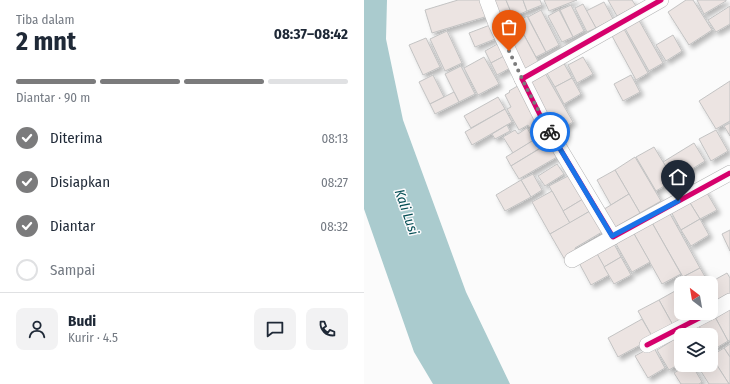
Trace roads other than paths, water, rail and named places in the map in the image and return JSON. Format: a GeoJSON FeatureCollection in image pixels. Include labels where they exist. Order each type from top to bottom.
{"type":"FeatureCollection","features":[{"type":"Feature","properties":{"kind":"street"},"geometry":{"type":"LineString","coordinates":[[487,0],[496,24],[541,117],[612,236]]}},
{"type":"Feature","properties":{"kind":"street"},"geometry":{"type":"LineString","coordinates":[[522,79],[661,0]]}},
{"type":"Feature","properties":{"kind":"street"},"geometry":{"type":"LineString","coordinates":[[572,260],[612,236],[730,173]]}},
{"type":"Feature","properties":{"kind":"street"},"geometry":{"type":"LineString","coordinates":[[718,308],[730,301]]}},
{"type":"Feature","properties":{"kind":"street"},"geometry":{"type":"LineString","coordinates":[[647,345],[695,320]]}},
{"type":"Feature","properties":{"kind":"water","name":"Kali Lusi"},"geometry":{"type":"Polygon","coordinates":[[[364,0],[387,0],[386,39],[403,120],[466,292],[510,384],[433,384],[414,352],[364,209],[364,0]]]}}]}
